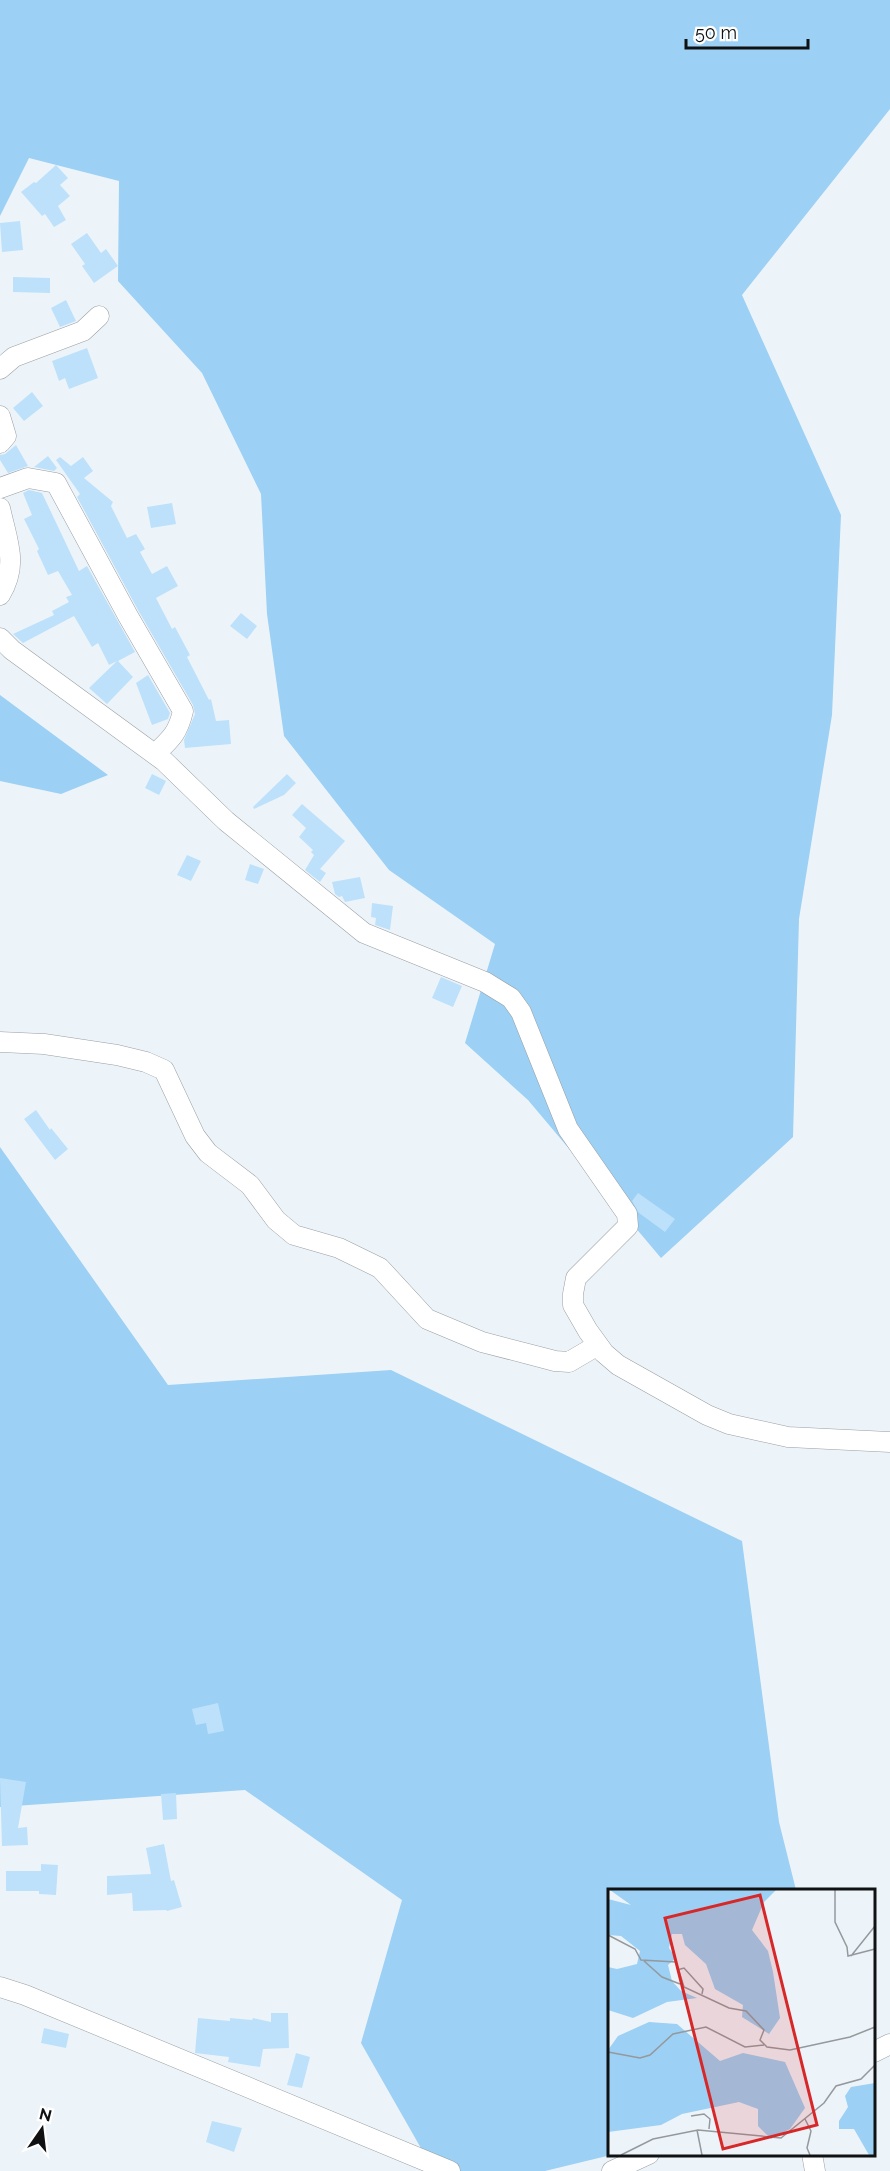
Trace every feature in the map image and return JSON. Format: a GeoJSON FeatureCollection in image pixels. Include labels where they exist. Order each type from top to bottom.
{"type":"FeatureCollection","features":[{"type":"Feature","properties":{"kind":"street"},"geometry":{"type":"LineString","coordinates":[[0,369],[14,357],[82,331],[99,316]]}},
{"type":"Feature","properties":{"kind":"street"},"geometry":{"type":"LineString","coordinates":[[0,416],[6,436],[0,443]]}},
{"type":"Feature","properties":{"kind":"street"},"geometry":{"type":"LineString","coordinates":[[0,488],[28,478],[56,483],[128,616],[183,711],[175,735],[155,754]]}},
{"type":"Feature","properties":{"kind":"street"},"geometry":{"type":"LineString","coordinates":[[0,508],[12,563],[7,583],[0,595]]}},
{"type":"Feature","properties":{"kind":"street"},"geometry":{"type":"LineString","coordinates":[[0,638],[12,650],[155,754],[226,821],[364,933],[485,982],[511,998],[521,1012],[568,1129],[602,1175],[629,1219],[628,1226],[582,1271],[574,1284],[573,1305],[578,1315],[598,1345],[618,1365],[707,1415],[729,1424],[788,1437],[890,1442]]}},
{"type":"Feature","properties":{"kind":"street"},"geometry":{"type":"LineString","coordinates":[[0,1042],[44,1044],[117,1055],[146,1062],[164,1071],[195,1136],[208,1153],[250,1185],[276,1220],[294,1235],[339,1248],[380,1268],[427,1319],[482,1342],[555,1362],[569,1362],[598,1345]]}},
{"type":"Feature","properties":{"kind":"street"},"geometry":{"type":"LineString","coordinates":[[0,1987],[25,1995],[450,2171]]}},
{"type":"Feature","properties":{"kind":"street"},"geometry":{"type":"LineString","coordinates":[[875,2051],[890,2044]]}},
{"type":"Feature","properties":{"kind":"street"},"geometry":{"type":"LineString","coordinates":[[612,2171],[646,2156]]}},
{"type":"Feature","properties":{"kind":"street"},"geometry":{"type":"LineString","coordinates":[[812,2156],[815,2171]]}},
{"type":"Feature","properties":{"kind":"shaded area"},"geometry":{"type":"Polygon","coordinates":[[[0,0],[890,0],[890,109],[742,295],[841,515],[832,715],[799,919],[793,1137],[661,1258],[528,1100],[465,1043],[495,944],[389,870],[284,736],[267,614],[261,494],[202,373],[118,281],[119,181],[29,158],[0,216],[0,0]]]}},
{"type":"Feature","properties":{"kind":"shaded area"},"geometry":{"type":"Polygon","coordinates":[[[0,695],[108,775],[61,794],[0,781],[0,695]]]}},
{"type":"Feature","properties":{"kind":"shaded area"},"geometry":{"type":"Polygon","coordinates":[[[0,1147],[168,1385],[391,1370],[742,1541],[779,1822],[796,1889],[608,1889],[608,2156],[545,2171],[434,2171],[361,2043],[402,1900],[245,1790],[0,1807],[0,1147]]]}},
{"type":"Feature","properties":{"kind":"building"},"geometry":{"type":"Polygon","coordinates":[[[56,165],[68,178],[60,185],[70,196],[58,206],[66,220],[54,227],[45,214],[42,216],[21,192],[34,182],[36,183],[56,165]]]}},
{"type":"Feature","properties":{"kind":"building"},"geometry":{"type":"Polygon","coordinates":[[[20,221],[23,250],[2,252],[0,223],[20,221]]]}},
{"type":"Feature","properties":{"kind":"building"},"geometry":{"type":"Polygon","coordinates":[[[87,233],[101,253],[106,249],[118,266],[94,283],[82,266],[85,264],[71,244],[87,233]]]}},
{"type":"Feature","properties":{"kind":"building"},"geometry":{"type":"Polygon","coordinates":[[[13,277],[50,278],[50,293],[13,292],[13,277]]]}},
{"type":"Feature","properties":{"kind":"building"},"geometry":{"type":"Polygon","coordinates":[[[66,300],[76,321],[60,327],[51,308],[66,300]]]}},
{"type":"Feature","properties":{"kind":"building"},"geometry":{"type":"Polygon","coordinates":[[[87,348],[98,378],[69,389],[65,378],[59,381],[52,361],[87,348]]]}},
{"type":"Feature","properties":{"kind":"building"},"geometry":{"type":"Polygon","coordinates":[[[32,392],[43,406],[24,421],[13,408],[32,392]]]}},
{"type":"Feature","properties":{"kind":"building"},"geometry":{"type":"Polygon","coordinates":[[[16,445],[28,466],[8,473],[0,460],[0,455],[5,454],[16,445]]]}},
{"type":"Feature","properties":{"kind":"building"},"geometry":{"type":"Polygon","coordinates":[[[48,456],[57,468],[54,471],[34,467],[48,456]]]}},
{"type":"Feature","properties":{"kind":"building"},"geometry":{"type":"Polygon","coordinates":[[[60,457],[71,466],[83,457],[93,471],[84,478],[113,502],[111,506],[127,538],[136,534],[145,549],[140,552],[152,574],[167,566],[178,586],[156,598],[172,629],[175,627],[190,655],[187,657],[209,700],[211,699],[216,721],[229,720],[231,744],[185,748],[184,740],[195,714],[193,705],[77,497],[80,494],[56,460],[60,457]]]}},
{"type":"Feature","properties":{"kind":"building"},"geometry":{"type":"Polygon","coordinates":[[[29,490],[42,493],[79,571],[87,566],[135,652],[118,661],[133,677],[107,704],[89,688],[117,661],[109,665],[98,643],[92,647],[74,616],[23,643],[13,634],[54,615],[52,611],[69,602],[66,597],[72,595],[58,571],[48,575],[37,551],[39,549],[24,519],[32,515],[23,493],[29,490]]]}},
{"type":"Feature","properties":{"kind":"building"},"geometry":{"type":"Polygon","coordinates":[[[172,503],[176,524],[151,528],[147,507],[172,503]]]}},
{"type":"Feature","properties":{"kind":"building"},"geometry":{"type":"Polygon","coordinates":[[[241,613],[257,626],[247,639],[230,626],[241,613]]]}},
{"type":"Feature","properties":{"kind":"building"},"geometry":{"type":"Polygon","coordinates":[[[148,675],[170,713],[168,719],[152,725],[136,683],[148,675]]]}},
{"type":"Feature","properties":{"kind":"building"},"geometry":{"type":"Polygon","coordinates":[[[152,774],[166,781],[159,795],[145,788],[152,774]]]}},
{"type":"Feature","properties":{"kind":"building"},"geometry":{"type":"Polygon","coordinates":[[[287,774],[296,783],[284,795],[254,809],[253,807],[287,774]]]}},
{"type":"Feature","properties":{"kind":"building"},"geometry":{"type":"Polygon","coordinates":[[[302,804],[345,841],[320,869],[326,873],[320,882],[305,870],[314,855],[311,852],[313,850],[299,837],[306,828],[292,815],[302,804]]]}},
{"type":"Feature","properties":{"kind":"building"},"geometry":{"type":"Polygon","coordinates":[[[187,855],[201,861],[191,881],[177,875],[187,855]]]}},
{"type":"Feature","properties":{"kind":"building"},"geometry":{"type":"Polygon","coordinates":[[[250,864],[264,869],[258,884],[245,880],[250,864]]]}},
{"type":"Feature","properties":{"kind":"building"},"geometry":{"type":"Polygon","coordinates":[[[360,877],[365,898],[345,902],[342,896],[335,894],[332,882],[360,877]]]}},
{"type":"Feature","properties":{"kind":"building"},"geometry":{"type":"Polygon","coordinates":[[[372,903],[393,906],[390,930],[375,925],[376,918],[371,917],[372,903]]]}},
{"type":"Feature","properties":{"kind":"building"},"geometry":{"type":"Polygon","coordinates":[[[441,977],[462,986],[453,1007],[432,998],[441,977]]]}},
{"type":"Feature","properties":{"kind":"building"},"geometry":{"type":"Polygon","coordinates":[[[36,1110],[50,1130],[51,1128],[68,1149],[55,1160],[24,1119],[36,1110]]]}},
{"type":"Feature","properties":{"kind":"building"},"geometry":{"type":"Polygon","coordinates":[[[638,1193],[675,1219],[665,1232],[639,1213],[632,1201],[638,1193]]]}},
{"type":"Feature","properties":{"kind":"building"},"geometry":{"type":"Polygon","coordinates":[[[218,1703],[224,1731],[208,1734],[206,1723],[196,1725],[192,1709],[218,1703]]]}},
{"type":"Feature","properties":{"kind":"building"},"geometry":{"type":"Polygon","coordinates":[[[0,1778],[26,1782],[18,1828],[27,1827],[28,1845],[2,1846],[0,1778]]]}},
{"type":"Feature","properties":{"kind":"building"},"geometry":{"type":"Polygon","coordinates":[[[176,1793],[177,1819],[163,1820],[161,1794],[176,1793]]]}},
{"type":"Feature","properties":{"kind":"building"},"geometry":{"type":"Polygon","coordinates":[[[164,1844],[171,1881],[174,1880],[182,1907],[167,1911],[133,1911],[132,1893],[107,1895],[107,1876],[151,1874],[146,1848],[164,1844]]]}},
{"type":"Feature","properties":{"kind":"building"},"geometry":{"type":"Polygon","coordinates":[[[41,1864],[58,1865],[56,1895],[39,1894],[39,1891],[6,1891],[6,1871],[41,1871],[41,1864]]]}},
{"type":"Feature","properties":{"kind":"building"},"geometry":{"type":"Polygon","coordinates":[[[271,2013],[288,2013],[289,2048],[263,2049],[260,2067],[228,2062],[229,2057],[195,2053],[198,2018],[230,2021],[230,2018],[252,2020],[253,2018],[271,2022],[271,2013]]]}},
{"type":"Feature","properties":{"kind":"building"},"geometry":{"type":"Polygon","coordinates":[[[44,2028],[69,2034],[66,2048],[41,2043],[44,2028]]]}},
{"type":"Feature","properties":{"kind":"building"},"geometry":{"type":"Polygon","coordinates":[[[296,2053],[310,2057],[302,2088],[287,2085],[296,2053]]]}},
{"type":"Feature","properties":{"kind":"building"},"geometry":{"type":"Polygon","coordinates":[[[212,2121],[242,2128],[234,2152],[206,2142],[212,2121]]]}}]}
